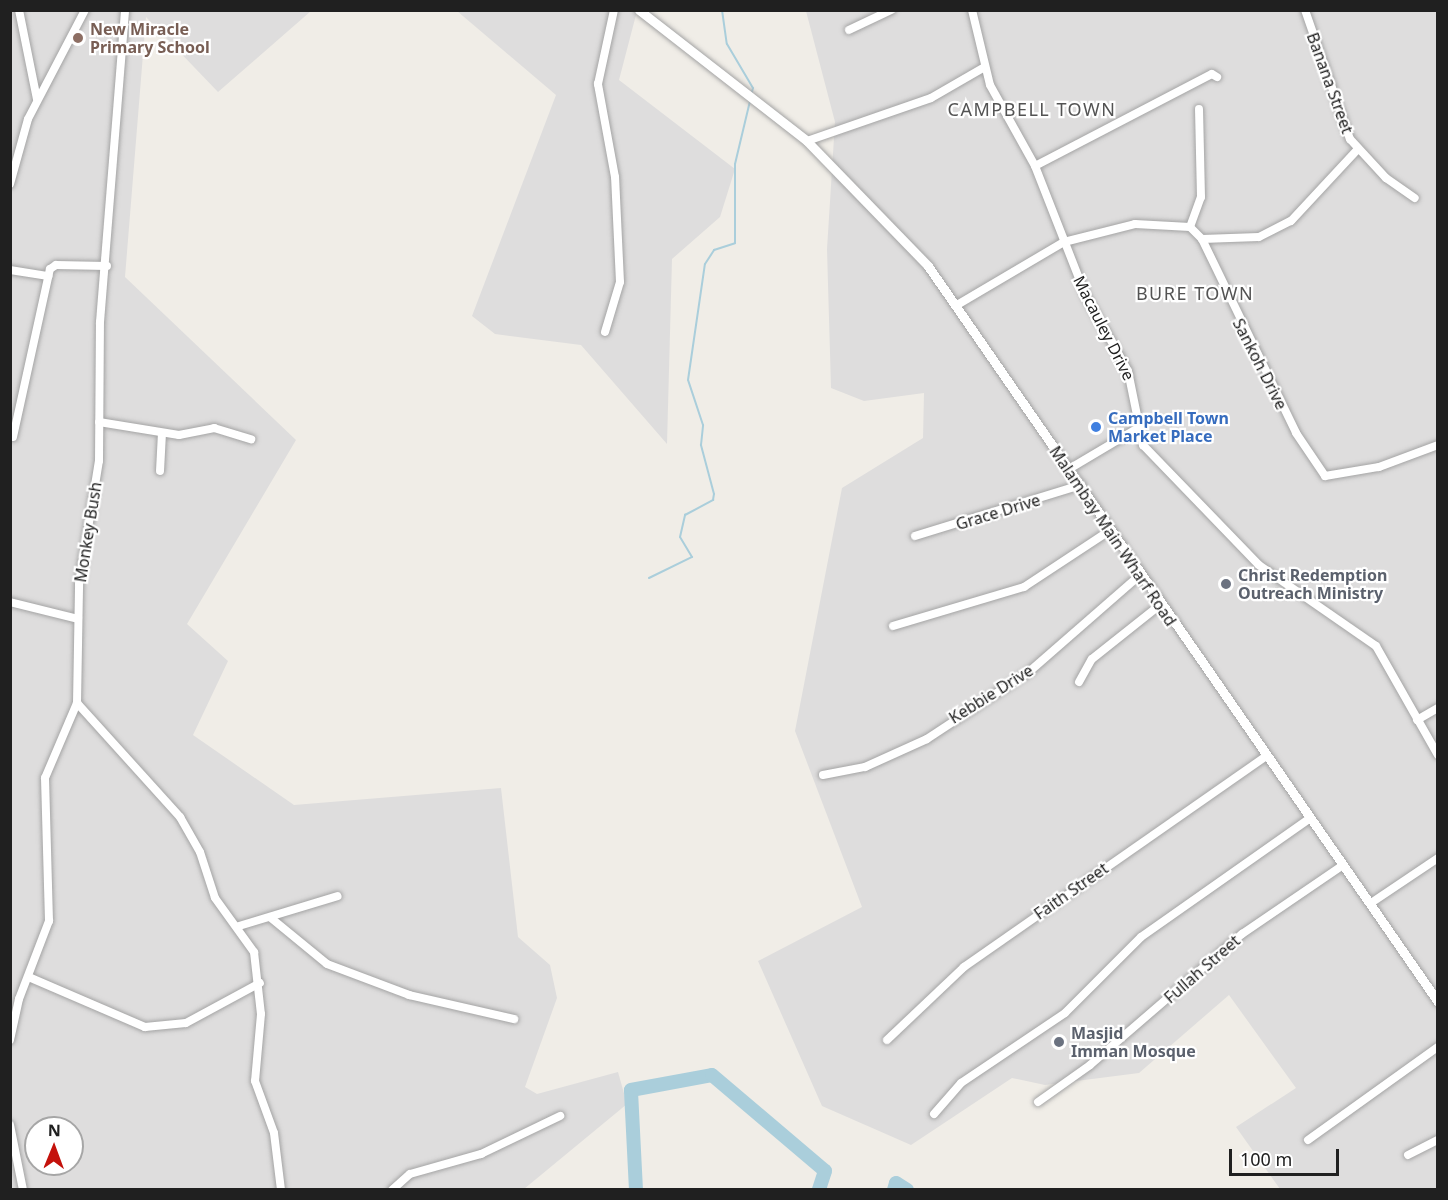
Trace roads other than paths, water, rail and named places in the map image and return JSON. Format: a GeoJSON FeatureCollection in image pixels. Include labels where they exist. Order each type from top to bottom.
{"type":"FeatureCollection","features":[{"type":"Feature","properties":{"kind":"street"},"geometry":{"type":"LineString","coordinates":[[19,10],[38,100]]}},
{"type":"Feature","properties":{"kind":"street"},"geometry":{"type":"LineString","coordinates":[[10,184],[38,100],[85,10]]}},
{"type":"Feature","properties":{"kind":"street","name":"Monkey Bush"},"geometry":{"type":"LineString","coordinates":[[10,1041],[19,999],[31,978],[50,909],[45,778],[77,703],[78,619],[82,562],[96,493],[107,266],[125,10]]}},
{"type":"Feature","properties":{"kind":"street"},"geometry":{"type":"LineString","coordinates":[[605,332],[620,282],[615,177],[598,84],[614,10]]}},
{"type":"Feature","properties":{"kind":"street","name":"Malambay Main Wharf Road"},"geometry":{"type":"LineString","coordinates":[[639,10],[754,95],[807,141],[885,217],[957,305],[1081,485],[1139,576],[1309,819],[1371,903],[1437,1002]]}},
{"type":"Feature","properties":{"kind":"street"},"geometry":{"type":"LineString","coordinates":[[849,30],[891,10]]}},
{"type":"Feature","properties":{"kind":"street","name":"Macauley Drive"},"geometry":{"type":"LineString","coordinates":[[972,10],[983,68],[1035,166],[1086,296],[1128,371],[1136,393],[1138,429],[1152,458],[1259,565],[1370,639],[1437,755]]}},
{"type":"Feature","properties":{"kind":"street","name":"Banana Street"},"geometry":{"type":"LineString","coordinates":[[1305,10],[1335,106],[1357,150],[1415,198]]}},
{"type":"Feature","properties":{"kind":"street"},"geometry":{"type":"LineString","coordinates":[[807,141],[931,98],[983,68]]}},
{"type":"Feature","properties":{"kind":"street"},"geometry":{"type":"LineString","coordinates":[[1035,166],[1212,74],[1217,77]]}},
{"type":"Feature","properties":{"kind":"street"},"geometry":{"type":"LineString","coordinates":[[957,305],[1064,242],[1135,224],[1190,227],[1201,197],[1199,109]]}},
{"type":"Feature","properties":{"kind":"street"},"geometry":{"type":"LineString","coordinates":[[1202,239],[1259,237],[1283,226],[1357,150]]}},
{"type":"Feature","properties":{"kind":"street","name":"Sankoh Drive"},"geometry":{"type":"LineString","coordinates":[[1190,227],[1202,239],[1261,368],[1325,476],[1379,467],[1437,445]]}},
{"type":"Feature","properties":{"kind":"street"},"geometry":{"type":"LineString","coordinates":[[13,437],[49,276],[56,265],[107,266]]}},
{"type":"Feature","properties":{"kind":"street"},"geometry":{"type":"LineString","coordinates":[[10,270],[49,276]]}},
{"type":"Feature","properties":{"kind":"street"},"geometry":{"type":"LineString","coordinates":[[99,422],[162,434],[204,427],[251,439]]}},
{"type":"Feature","properties":{"kind":"street"},"geometry":{"type":"LineString","coordinates":[[1069,470],[1138,429]]}},
{"type":"Feature","properties":{"kind":"street"},"geometry":{"type":"LineString","coordinates":[[160,471],[162,434]]}},
{"type":"Feature","properties":{"kind":"street","name":"Grace Drive"},"geometry":{"type":"LineString","coordinates":[[915,536],[1081,485]]}},
{"type":"Feature","properties":{"kind":"street"},"geometry":{"type":"LineString","coordinates":[[893,626],[1024,587],[1109,531]]}},
{"type":"Feature","properties":{"kind":"street","name":"Kebbie Drive"},"geometry":{"type":"LineString","coordinates":[[823,775],[865,766],[927,739],[1030,671],[1139,576]]}},
{"type":"Feature","properties":{"kind":"street"},"geometry":{"type":"LineString","coordinates":[[10,602],[78,619]]}},
{"type":"Feature","properties":{"kind":"street"},"geometry":{"type":"LineString","coordinates":[[1079,682],[1099,653],[1160,605]]}},
{"type":"Feature","properties":{"kind":"street"},"geometry":{"type":"LineString","coordinates":[[77,703],[180,817],[200,852],[215,898],[239,926],[255,952],[260,983],[255,1081],[274,1133],[280,1190]]}},
{"type":"Feature","properties":{"kind":"street"},"geometry":{"type":"LineString","coordinates":[[1417,720],[1437,708]]}},
{"type":"Feature","properties":{"kind":"street","name":"Faith Street"},"geometry":{"type":"LineString","coordinates":[[887,1040],[964,967],[1267,756]]}},
{"type":"Feature","properties":{"kind":"street"},"geometry":{"type":"LineString","coordinates":[[933,1114],[961,1083],[1065,1013],[1141,937],[1309,819]]}},
{"type":"Feature","properties":{"kind":"street"},"geometry":{"type":"LineString","coordinates":[[1371,903],[1437,858]]}},
{"type":"Feature","properties":{"kind":"street","name":"Fullah Street"},"geometry":{"type":"LineString","coordinates":[[1038,1102],[1090,1065],[1242,934],[1343,865]]}},
{"type":"Feature","properties":{"kind":"street"},"geometry":{"type":"LineString","coordinates":[[239,926],[338,896]]}},
{"type":"Feature","properties":{"kind":"street"},"geometry":{"type":"LineString","coordinates":[[271,918],[327,964],[409,995],[514,1019]]}},
{"type":"Feature","properties":{"kind":"street"},"geometry":{"type":"LineString","coordinates":[[31,978],[145,1027],[186,1023],[260,983]]}},
{"type":"Feature","properties":{"kind":"street"},"geometry":{"type":"LineString","coordinates":[[1308,1140],[1437,1047]]}},
{"type":"Feature","properties":{"kind":"street"},"geometry":{"type":"LineString","coordinates":[[392,1190],[411,1174],[481,1154],[560,1116]]}},
{"type":"Feature","properties":{"kind":"street"},"geometry":{"type":"LineString","coordinates":[[10,1125],[23,1190]]}},
{"type":"Feature","properties":{"kind":"street"},"geometry":{"type":"LineString","coordinates":[[1408,1155],[1437,1140]]}},
{"type":"Feature","properties":{"kind":"waterway"},"geometry":{"type":"LineString","coordinates":[[722,10],[727,44],[753,88],[751,95]]}},
{"type":"Feature","properties":{"kind":"waterway"},"geometry":{"type":"LineString","coordinates":[[649,578],[692,557],[680,537],[685,515],[713,500],[714,494],[701,445],[703,425],[688,380],[705,264],[714,250],[735,243],[735,164],[750,101]]}},
{"type":"Feature","properties":{"kind":"waterway"},"geometry":{"type":"LineString","coordinates":[[636,1190],[631,1090],[712,1075],[825,1171],[819,1190]]}},
{"type":"Feature","properties":{"kind":"waterway"},"geometry":{"type":"LineString","coordinates":[[894,1190],[896,1183],[907,1190]]}},
{"type":"Feature","properties":{"kind":"place","name":"New Miracle Primary School"},"geometry":{"type":"Point","coordinates":[78,38]}},
{"type":"Feature","properties":{"kind":"place","name":"Campbell Town Market Place"},"geometry":{"type":"Point","coordinates":[1096,427]}},
{"type":"Feature","properties":{"kind":"place","name":"Christ Redemption Outreach Ministry"},"geometry":{"type":"Point","coordinates":[1226,584]}},
{"type":"Feature","properties":{"kind":"place","name":"Masjid Imman Mosque"},"geometry":{"type":"Point","coordinates":[1059,1042]}},
{"type":"Feature","properties":{"kind":"district","name":"CAMPBELL TOWN"},"geometry":{"type":"Point","coordinates":[1032,109]}},
{"type":"Feature","properties":{"kind":"district","name":"BURE TOWN"},"geometry":{"type":"Point","coordinates":[1195,293]}}]}
